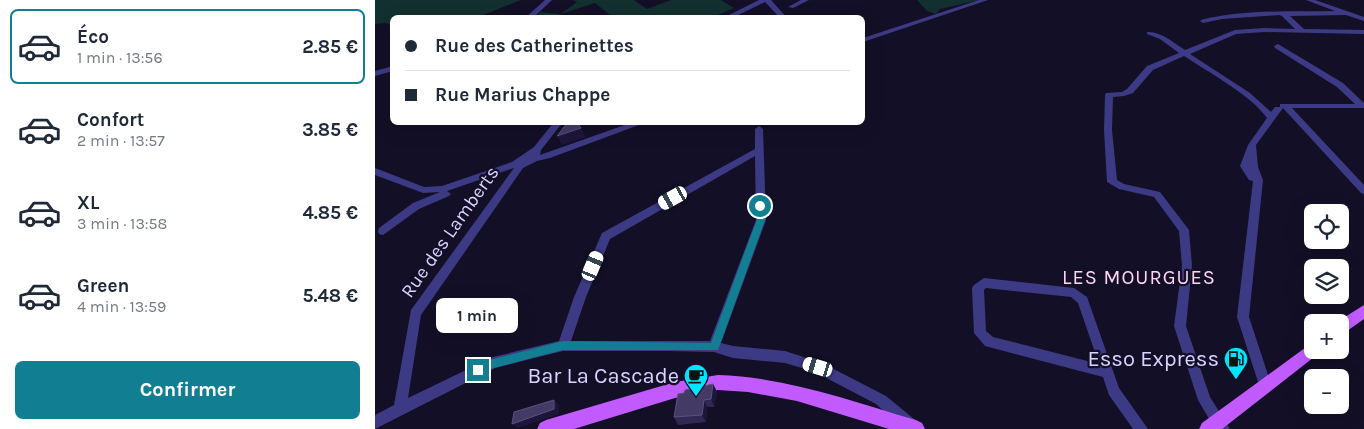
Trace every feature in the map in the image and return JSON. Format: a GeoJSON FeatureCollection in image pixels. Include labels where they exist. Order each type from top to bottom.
{"type":"FeatureCollection","features":[{"type":"Feature","properties":{"kind":"main road"},"geometry":{"type":"LineString","coordinates":[[1349,322],[1364,311]]}},
{"type":"Feature","properties":{"kind":"main road"},"geometry":{"type":"LineString","coordinates":[[1216,426],[1265,384],[1304,356]]}},
{"type":"Feature","properties":{"kind":"main road"},"geometry":{"type":"LineString","coordinates":[[546,429],[675,390],[691,386],[724,383],[773,388],[916,429]]}},
{"type":"Feature","properties":{"kind":"street"},"geometry":{"type":"LineString","coordinates":[[532,15],[549,0]]}},
{"type":"Feature","properties":{"kind":"street"},"geometry":{"type":"LineString","coordinates":[[732,15],[766,0],[781,15]]}},
{"type":"Feature","properties":{"kind":"street"},"geometry":{"type":"LineString","coordinates":[[791,7],[806,0]]}},
{"type":"Feature","properties":{"kind":"street"},"geometry":{"type":"LineString","coordinates":[[865,39],[985,0]]}},
{"type":"Feature","properties":{"kind":"street"},"geometry":{"type":"LineString","coordinates":[[1309,0],[1364,18]]}},
{"type":"Feature","properties":{"kind":"street"},"geometry":{"type":"LineString","coordinates":[[1321,4],[1364,18]]}},
{"type":"Feature","properties":{"kind":"street"},"geometry":{"type":"LineString","coordinates":[[1203,21],[1222,17],[1347,13]]}},
{"type":"Feature","properties":{"kind":"street"},"geometry":{"type":"LineString","coordinates":[[1284,14],[1302,31]]}},
{"type":"Feature","properties":{"kind":"street"},"geometry":{"type":"LineString","coordinates":[[1216,426],[1205,400],[1181,326],[1187,266],[1184,230],[1157,194],[1122,187],[1112,182],[1107,130],[1109,95],[1124,94],[1130,91],[1150,68],[1235,32],[1364,32]]}},
{"type":"Feature","properties":{"kind":"street"},"geometry":{"type":"LineString","coordinates":[[1149,33],[1162,38],[1247,95],[1266,111],[1271,118]]}},
{"type":"Feature","properties":{"kind":"street"},"geometry":{"type":"LineString","coordinates":[[1277,46],[1341,85],[1363,106]]}},
{"type":"Feature","properties":{"kind":"street"},"geometry":{"type":"LineString","coordinates":[[375,74],[389,69]]}},
{"type":"Feature","properties":{"kind":"street"},"geometry":{"type":"LineString","coordinates":[[1247,95],[1282,107],[1363,106]]}},
{"type":"Feature","properties":{"kind":"street"},"geometry":{"type":"LineString","coordinates":[[1265,384],[1243,317],[1257,180],[1253,167],[1252,145],[1271,118],[1282,107]]}},
{"type":"Feature","properties":{"kind":"street"},"geometry":{"type":"LineString","coordinates":[[1282,107],[1364,191]]}},
{"type":"Feature","properties":{"kind":"street"},"geometry":{"type":"LineString","coordinates":[[536,154],[557,125]]}},
{"type":"Feature","properties":{"kind":"street","name":"Rue des Lamberts"},"geometry":{"type":"LineString","coordinates":[[400,409],[415,314],[516,167],[536,154],[547,156],[635,125]]}},
{"type":"Feature","properties":{"kind":"street"},"geometry":{"type":"LineString","coordinates":[[714,347],[761,220],[759,129]]}},
{"type":"Feature","properties":{"kind":"street"},"geometry":{"type":"LineString","coordinates":[[563,346],[580,297],[606,236],[758,150]]}},
{"type":"Feature","properties":{"kind":"street"},"geometry":{"type":"LineString","coordinates":[[375,170],[423,190],[443,189],[516,167]]}},
{"type":"Feature","properties":{"kind":"street"},"geometry":{"type":"LineString","coordinates":[[383,231],[423,202],[501,175],[516,167]]}},
{"type":"Feature","properties":{"kind":"street"},"geometry":{"type":"LineString","coordinates":[[1107,372],[989,342],[980,333],[978,288],[989,283],[1074,293],[1083,300],[1115,391],[1141,429]]}},
{"type":"Feature","properties":{"kind":"street"},"geometry":{"type":"LineString","coordinates":[[375,422],[493,364],[563,346],[714,347],[733,352],[785,357],[818,367],[881,400],[916,429]]}},
{"type":"Feature","properties":{"kind":"green space"},"geometry":{"type":"Polygon","coordinates":[[[375,0],[521,0],[483,15],[390,15],[390,24],[375,24],[375,0]]]}},
{"type":"Feature","properties":{"kind":"green space"},"geometry":{"type":"Polygon","coordinates":[[[573,0],[634,0],[647,9],[671,0],[721,0],[734,8],[718,15],[610,15],[595,3],[558,15],[538,15],[540,12],[561,14],[577,2],[573,0]]]}},
{"type":"Feature","properties":{"kind":"green space"},"geometry":{"type":"Polygon","coordinates":[[[917,0],[980,0],[940,9],[936,14],[927,11],[917,0]]]}},
{"type":"Feature","properties":{"kind":"building"},"geometry":{"type":"Polygon","coordinates":[[[566,125],[579,125],[581,128],[557,136],[566,125]]]}},
{"type":"Feature","properties":{"kind":"building"},"geometry":{"type":"Polygon","coordinates":[[[713,384],[711,399],[704,400],[702,415],[674,417],[678,394],[684,393],[685,390],[713,384]]]}},
{"type":"Feature","properties":{"kind":"building"},"geometry":{"type":"Polygon","coordinates":[[[554,400],[554,409],[512,424],[514,412],[554,400]]]}},
{"type":"Feature","properties":{"kind":"place","name":"Esso Express"},"geometry":{"type":"Point","coordinates":[1236,380]}},
{"type":"Feature","properties":{"kind":"place","name":"Bar La Cascade"},"geometry":{"type":"Point","coordinates":[696,397]}},
{"type":"Feature","properties":{"kind":"district","name":"LES MOURGUES"},"geometry":{"type":"Point","coordinates":[1139,277]}},
{"type":"Feature","properties":{"kind":"route"},"geometry":{"type":"LineString","coordinates":[[478,370],[534,352],[563,346],[714,347],[761,220],[760,206]]}}]}
